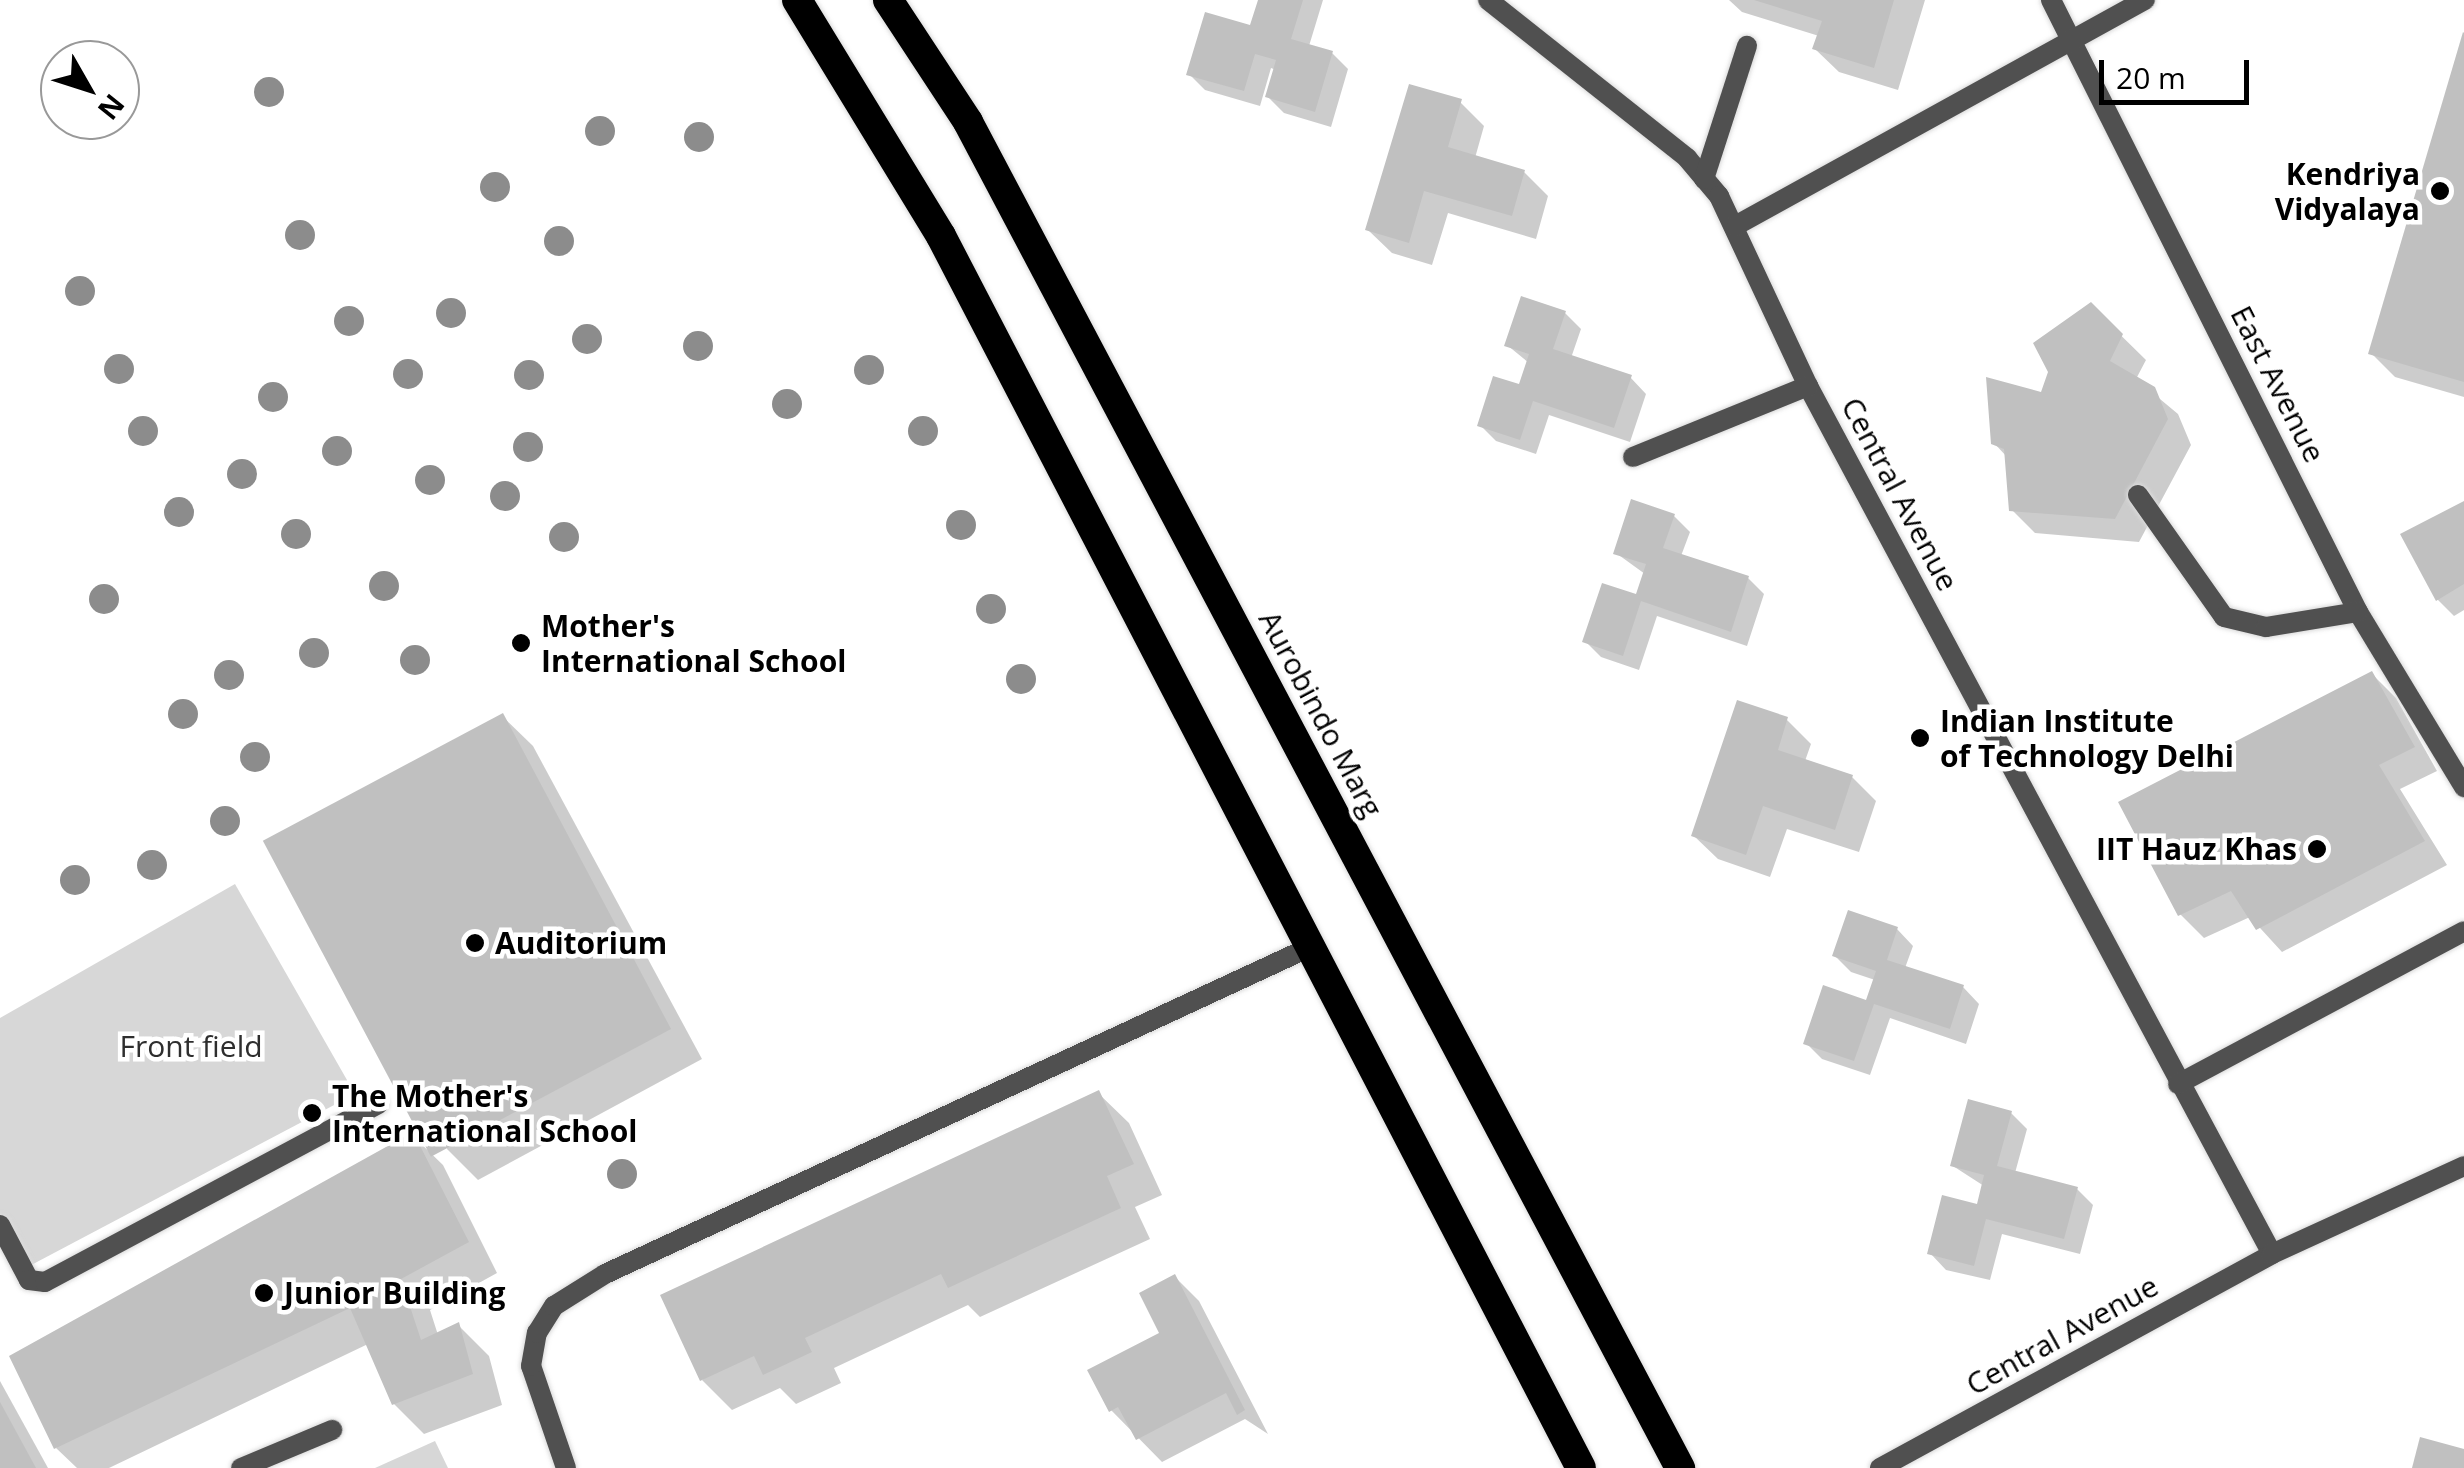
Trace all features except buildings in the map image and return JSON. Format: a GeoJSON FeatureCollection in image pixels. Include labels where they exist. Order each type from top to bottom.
{"type":"FeatureCollection","features":[{"type":"Feature","properties":{"kind":"highway"},"geometry":{"type":"LineString","coordinates":[[797,0],[941,236],[1581,1468]]}},
{"type":"Feature","properties":{"kind":"highway","name":"Aurobindo Marg"},"geometry":{"type":"LineString","coordinates":[[888,0],[968,122],[1680,1468]]}},
{"type":"Feature","properties":{"kind":"street","name":"Central Avenue"},"geometry":{"type":"LineString","coordinates":[[1488,0],[1704,179],[1737,225],[1808,386],[2272,1254]]}},
{"type":"Feature","properties":{"kind":"street","name":"East Avenue"},"geometry":{"type":"LineString","coordinates":[[2051,0],[2358,612],[2464,787]]}},
{"type":"Feature","properties":{"kind":"street"},"geometry":{"type":"LineString","coordinates":[[1737,225],[2145,0]]}},
{"type":"Feature","properties":{"kind":"street"},"geometry":{"type":"LineString","coordinates":[[1704,179],[1747,46]]}},
{"type":"Feature","properties":{"kind":"street"},"geometry":{"type":"LineString","coordinates":[[1633,458],[1808,386]]}},
{"type":"Feature","properties":{"kind":"street"},"geometry":{"type":"LineString","coordinates":[[2138,495],[2224,616],[2266,627],[2358,612]]}},
{"type":"Feature","properties":{"kind":"street"},"geometry":{"type":"LineString","coordinates":[[2178,1084],[2464,932]]}},
{"type":"Feature","properties":{"kind":"street"},"geometry":{"type":"LineString","coordinates":[[566,1468],[530,1366],[536,1333],[554,1306],[604,1274],[1310,948]]}},
{"type":"Feature","properties":{"kind":"street"},"geometry":{"type":"LineString","coordinates":[[0,1225],[28,1280],[45,1282],[379,1104]]}},
{"type":"Feature","properties":{"kind":"street","name":"Central Avenue"},"geometry":{"type":"LineString","coordinates":[[1880,1468],[2272,1254],[2464,1166]]}},
{"type":"Feature","properties":{"kind":"street"},"geometry":{"type":"LineString","coordinates":[[241,1468],[332,1430]]}},
{"type":"Feature","properties":{"kind":"green space","name":"Front field"},"geometry":{"type":"Polygon","coordinates":[[[235,884],[355,1094],[18,1272],[0,1239],[0,1018],[235,884]]]}},
{"type":"Feature","properties":{"kind":"green space"},"geometry":{"type":"Polygon","coordinates":[[[435,1441],[448,1468],[375,1468],[435,1441]]]}},
{"type":"Feature","properties":{"kind":"place","name":"Kendriya Vidyalaya"},"geometry":{"type":"Point","coordinates":[2440,191]}},
{"type":"Feature","properties":{"kind":"place","name":"Mother's International School"},"geometry":{"type":"Point","coordinates":[521,643]}},
{"type":"Feature","properties":{"kind":"place","name":"Indian Institute of Technology Delhi"},"geometry":{"type":"Point","coordinates":[1920,738]}},
{"type":"Feature","properties":{"kind":"place","name":"IIT Hauz Khas"},"geometry":{"type":"Point","coordinates":[2317,849]}},
{"type":"Feature","properties":{"kind":"place","name":"Auditorium"},"geometry":{"type":"Point","coordinates":[475,943]}},
{"type":"Feature","properties":{"kind":"place","name":"The Mother's International School"},"geometry":{"type":"Point","coordinates":[312,1113]}},
{"type":"Feature","properties":{"kind":"place","name":"Junior Building"},"geometry":{"type":"Point","coordinates":[264,1293]}}]}
